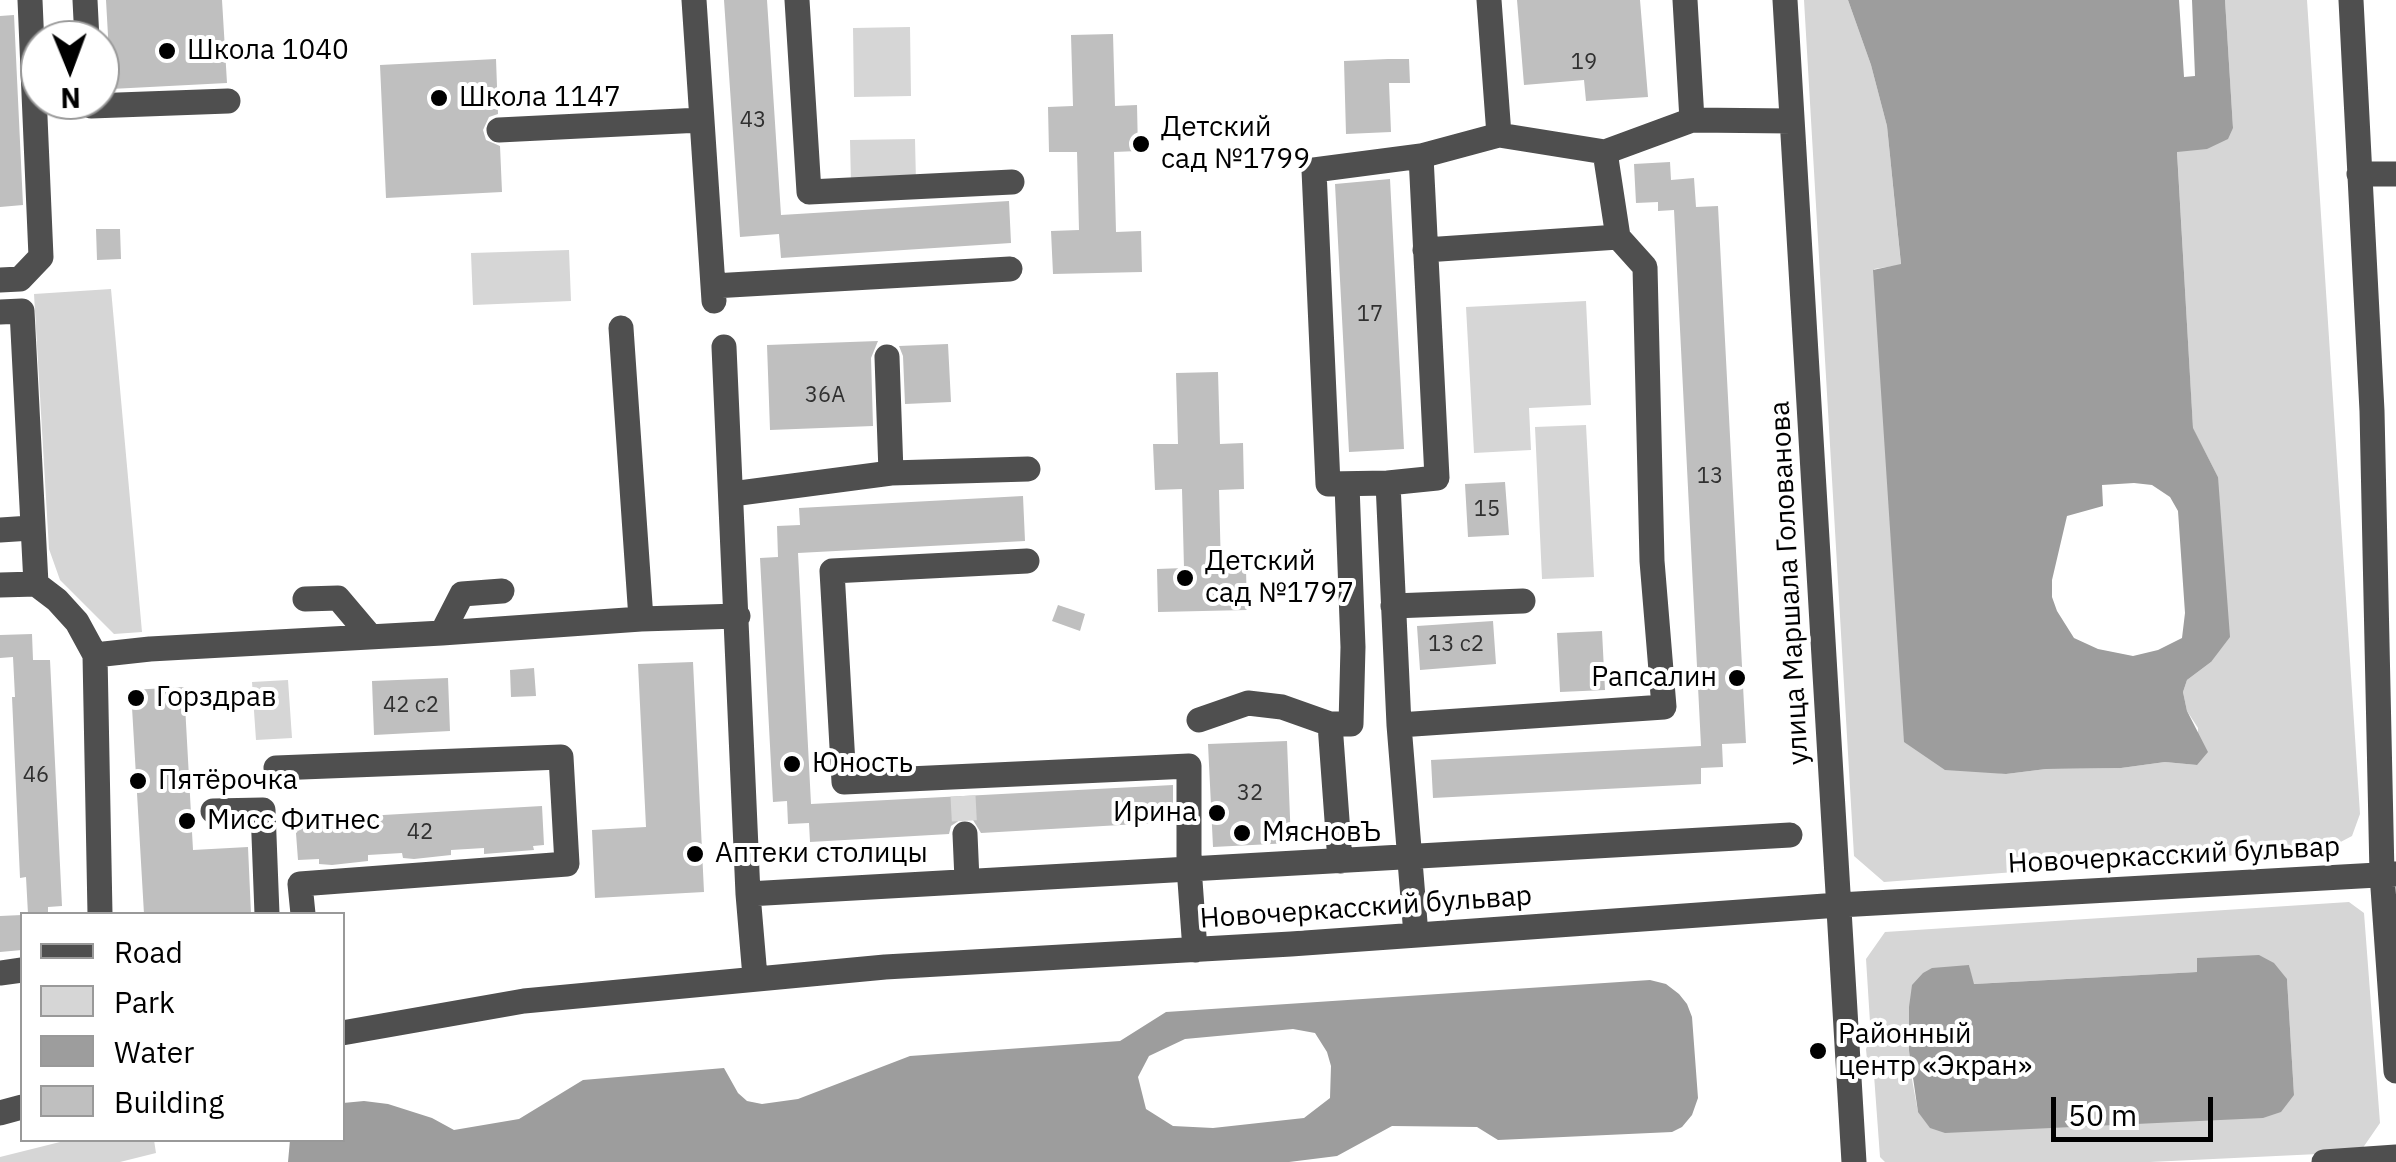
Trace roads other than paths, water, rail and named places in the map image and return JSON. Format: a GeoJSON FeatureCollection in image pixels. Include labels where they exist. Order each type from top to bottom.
{"type":"FeatureCollection","features":[{"type":"Feature","properties":{"kind":"street"},"geometry":{"type":"LineString","coordinates":[[0,280],[20,279],[42,257],[30,0]]}},
{"type":"Feature","properties":{"kind":"street"},"geometry":{"type":"LineString","coordinates":[[694,0],[714,294],[1010,269]]}},
{"type":"Feature","properties":{"kind":"street"},"geometry":{"type":"LineString","coordinates":[[797,0],[809,192],[1012,182]]}},
{"type":"Feature","properties":{"kind":"street"},"geometry":{"type":"LineString","coordinates":[[1489,0],[1499,136]]}},
{"type":"Feature","properties":{"kind":"street"},"geometry":{"type":"LineString","coordinates":[[1685,0],[1692,120]]}},
{"type":"Feature","properties":{"kind":"street","name":"улица Маршала Голованова"},"geometry":{"type":"LineString","coordinates":[[1785,0],[1854,1162]]}},
{"type":"Feature","properties":{"kind":"street"},"geometry":{"type":"LineString","coordinates":[[2351,0],[2372,411],[2396,1071]]}},
{"type":"Feature","properties":{"kind":"street"},"geometry":{"type":"LineString","coordinates":[[120,105],[228,101]]}},
{"type":"Feature","properties":{"kind":"street"},"geometry":{"type":"LineString","coordinates":[[499,130],[701,120]]}},
{"type":"Feature","properties":{"kind":"street"},"geometry":{"type":"LineString","coordinates":[[1421,156],[1437,478],[1328,484],[1314,170],[1421,156],[1499,136],[1605,152],[1692,120],[1792,121]]}},
{"type":"Feature","properties":{"kind":"street"},"geometry":{"type":"LineString","coordinates":[[1399,725],[1664,707],[1652,561],[1645,267],[1618,237],[1605,152]]}},
{"type":"Feature","properties":{"kind":"street"},"geometry":{"type":"LineString","coordinates":[[2359,174],[2396,174]]}},
{"type":"Feature","properties":{"kind":"street"},"geometry":{"type":"LineString","coordinates":[[1425,250],[1618,237]]}},
{"type":"Feature","properties":{"kind":"street"},"geometry":{"type":"LineString","coordinates":[[0,312],[22,311],[36,584]]}},
{"type":"Feature","properties":{"kind":"street"},"geometry":{"type":"LineString","coordinates":[[620,328],[642,619]]}},
{"type":"Feature","properties":{"kind":"street"},"geometry":{"type":"LineString","coordinates":[[724,347],[755,978]]}},
{"type":"Feature","properties":{"kind":"street"},"geometry":{"type":"LineString","coordinates":[[887,357],[891,473]]}},
{"type":"Feature","properties":{"kind":"street"},"geometry":{"type":"LineString","coordinates":[[732,494],[891,473],[1028,469]]}},
{"type":"Feature","properties":{"kind":"street"},"geometry":{"type":"LineString","coordinates":[[1388,483],[1399,725],[1416,936]]}},
{"type":"Feature","properties":{"kind":"street"},"geometry":{"type":"LineString","coordinates":[[1199,720],[1248,703],[1282,707],[1330,724],[1352,724],[1347,485]]}},
{"type":"Feature","properties":{"kind":"street"},"geometry":{"type":"LineString","coordinates":[[0,530],[31,528]]}},
{"type":"Feature","properties":{"kind":"street"},"geometry":{"type":"LineString","coordinates":[[1027,561],[832,571],[844,782],[962,786],[1188,766],[1196,950]]}},
{"type":"Feature","properties":{"kind":"street"},"geometry":{"type":"LineString","coordinates":[[0,585],[36,584],[58,600],[77,622],[95,656],[100,912]]}},
{"type":"Feature","properties":{"kind":"street"},"geometry":{"type":"LineString","coordinates":[[442,634],[462,594],[502,591]]}},
{"type":"Feature","properties":{"kind":"street"},"geometry":{"type":"LineString","coordinates":[[305,598],[338,598],[370,637]]}},
{"type":"Feature","properties":{"kind":"street"},"geometry":{"type":"LineString","coordinates":[[1394,606],[1522,601]]}},
{"type":"Feature","properties":{"kind":"street"},"geometry":{"type":"LineString","coordinates":[[95,656],[150,649],[738,616]]}},
{"type":"Feature","properties":{"kind":"street"},"geometry":{"type":"LineString","coordinates":[[1330,724],[1340,861]]}},
{"type":"Feature","properties":{"kind":"street"},"geometry":{"type":"LineString","coordinates":[[276,768],[562,757],[567,864],[300,884],[303,912]]}},
{"type":"Feature","properties":{"kind":"street"},"geometry":{"type":"LineString","coordinates":[[213,812],[263,810],[267,912]]}},
{"type":"Feature","properties":{"kind":"street"},"geometry":{"type":"LineString","coordinates":[[965,834],[967,880]]}},
{"type":"Feature","properties":{"kind":"street"},"geometry":{"type":"LineString","coordinates":[[748,894],[1790,835]]}},
{"type":"Feature","properties":{"kind":"street","name":"Новочеркасский бульвар"},"geometry":{"type":"LineString","coordinates":[[345,1033],[524,1002],[755,978],[1839,905],[2389,874]]}},
{"type":"Feature","properties":{"kind":"street"},"geometry":{"type":"LineString","coordinates":[[2324,1162],[2396,1156]]}},
{"type":"Feature","properties":{"kind":"water"},"geometry":{"type":"Polygon","coordinates":[[[1848,0],[2179,0],[2184,77],[2195,76],[2192,0],[2225,0],[2233,128],[2228,139],[2207,149],[2177,152],[2193,428],[2218,477],[2230,637],[2211,662],[2187,680],[2183,692],[2187,711],[2208,752],[2197,765],[2165,762],[2006,774],[1945,770],[1904,742],[1873,270],[1901,264],[1887,126],[1848,0]],[[2102,485],[2103,506],[2067,516],[2052,580],[2052,597],[2074,638],[2098,649],[2133,656],[2182,638],[2185,613],[2178,511],[2170,497],[2152,485],[2102,485]]]}},
{"type":"Feature","properties":{"kind":"water"},"geometry":{"type":"Polygon","coordinates":[[[2259,955],[2274,963],[2287,979],[2294,1095],[2281,1112],[2263,1118],[1945,1133],[1930,1128],[1918,1112],[1909,1050],[1909,1007],[1912,985],[1932,968],[1969,965],[1974,984],[2197,972],[2197,958],[2259,955]]]}},
{"type":"Feature","properties":{"kind":"water"},"geometry":{"type":"Polygon","coordinates":[[[1650,980],[1666,984],[1687,1004],[1692,1017],[1698,1098],[1692,1115],[1672,1132],[1498,1140],[1477,1127],[1392,1126],[1337,1156],[1289,1162],[288,1162],[290,1142],[345,1142],[345,1103],[388,1104],[432,1118],[454,1130],[519,1119],[583,1080],[724,1068],[738,1093],[747,1101],[762,1104],[798,1099],[910,1056],[1120,1041],[1166,1012],[1650,980]],[[1293,1029],[1185,1039],[1149,1056],[1138,1077],[1146,1109],[1173,1126],[1213,1128],[1304,1118],[1330,1098],[1331,1066],[1315,1033],[1293,1029]]]}},
{"type":"Feature","properties":{"kind":"tunnel"},"geometry":{"type":"LineString","coordinates":[[963,796],[965,834]]}},
{"type":"Feature","properties":{"kind":"place","name":"Школа 1040"},"geometry":{"type":"Point","coordinates":[167,51]}},
{"type":"Feature","properties":{"kind":"place","name":"Школа 1147"},"geometry":{"type":"Point","coordinates":[439,98]}},
{"type":"Feature","properties":{"kind":"place","name":"Детский сад №1799"},"geometry":{"type":"Point","coordinates":[1141,144]}},
{"type":"Feature","properties":{"kind":"place","name":"Детский сад №1797"},"geometry":{"type":"Point","coordinates":[1185,578]}},
{"type":"Feature","properties":{"kind":"place","name":"Рапсалин"},"geometry":{"type":"Point","coordinates":[1737,678]}},
{"type":"Feature","properties":{"kind":"place","name":"Горздрав"},"geometry":{"type":"Point","coordinates":[136,698]}},
{"type":"Feature","properties":{"kind":"place","name":"Юность"},"geometry":{"type":"Point","coordinates":[792,764]}},
{"type":"Feature","properties":{"kind":"place","name":"Пятёрочка"},"geometry":{"type":"Point","coordinates":[138,781]}},
{"type":"Feature","properties":{"kind":"place","name":"Ирина"},"geometry":{"type":"Point","coordinates":[1217,813]}},
{"type":"Feature","properties":{"kind":"place","name":"Мисс Фитнес"},"geometry":{"type":"Point","coordinates":[187,821]}},
{"type":"Feature","properties":{"kind":"place","name":"МясновЪ"},"geometry":{"type":"Point","coordinates":[1242,833]}},
{"type":"Feature","properties":{"kind":"place","name":"Аптеки столицы"},"geometry":{"type":"Point","coordinates":[695,854]}},
{"type":"Feature","properties":{"kind":"place","name":"Районный центр «Экран»"},"geometry":{"type":"Point","coordinates":[1818,1051]}}]}
